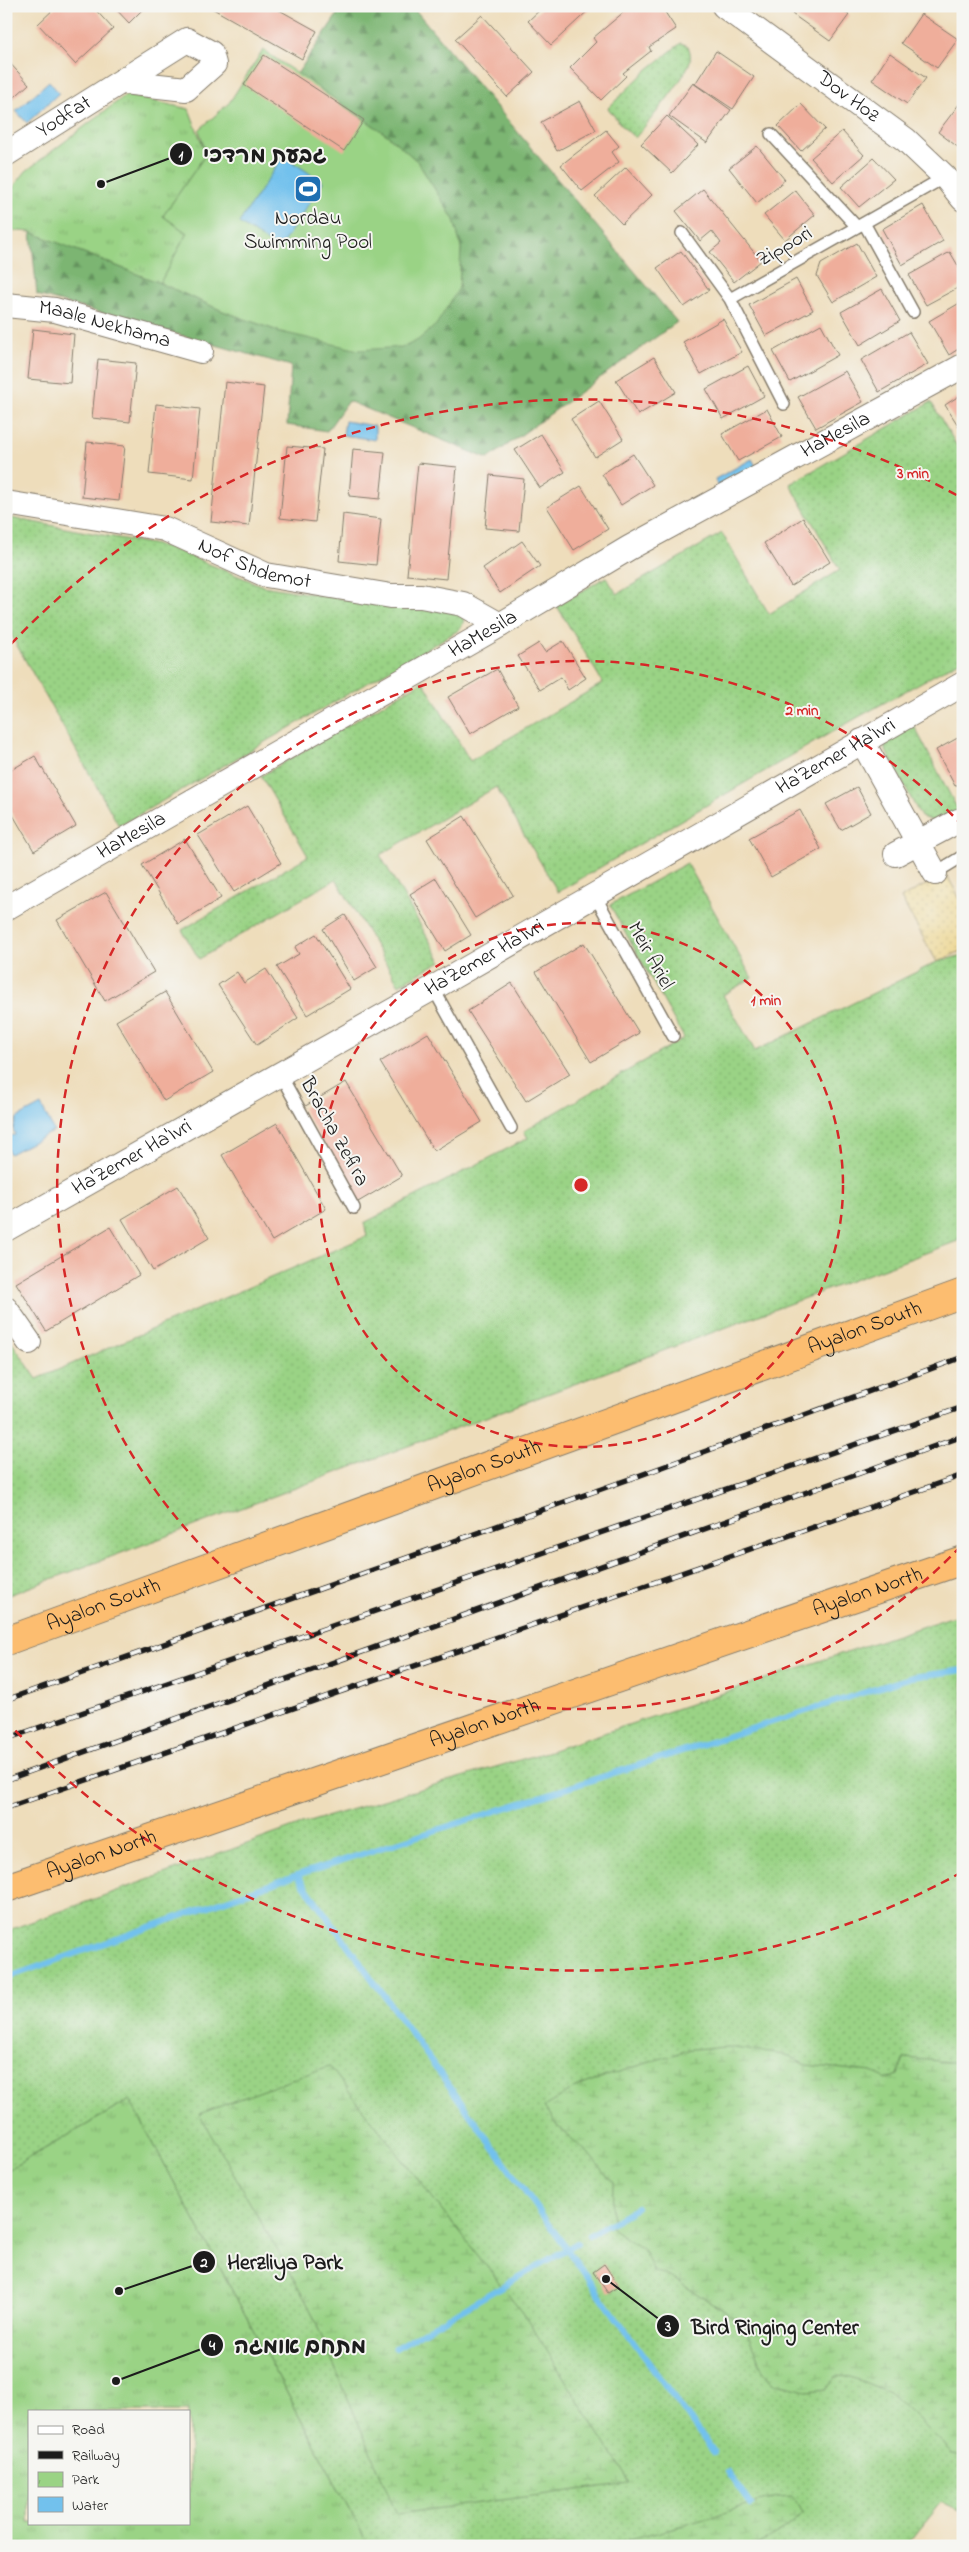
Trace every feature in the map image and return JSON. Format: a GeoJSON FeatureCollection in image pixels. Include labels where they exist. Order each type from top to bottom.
{"type":"FeatureCollection","features":[{"type":"Feature","properties":{"kind":"highway","name":"Ayalon South"},"geometry":{"type":"LineString","coordinates":[[6,1641],[963,1293]]}},
{"type":"Feature","properties":{"kind":"highway","name":"Ayalon North"},"geometry":{"type":"LineString","coordinates":[[6,1888],[963,1560]]}},
{"type":"Feature","properties":{"kind":"street","name":"Dov Hoz"},"geometry":{"type":"LineString","coordinates":[[724,6],[906,140],[945,177],[963,199]]}},
{"type":"Feature","properties":{"kind":"street","name":"Yodfat"},"geometry":{"type":"LineString","coordinates":[[6,154],[123,82]]}},
{"type":"Feature","properties":{"kind":"street","name":"Maale Nekhama"},"geometry":{"type":"LineString","coordinates":[[6,305],[55,310],[201,351]]}},
{"type":"Feature","properties":{"kind":"street","name":"HaMesila"},"geometry":{"type":"LineString","coordinates":[[6,908],[500,625],[629,548],[963,366]]}},
{"type":"Feature","properties":{"kind":"street","name":"Nof Shdemot"},"geometry":{"type":"LineString","coordinates":[[6,503],[165,529],[266,575],[392,596],[421,596],[462,604],[500,625]]}},
{"type":"Feature","properties":{"kind":"street","name":"Ha'Zemer Ha'Ivri"},"geometry":{"type":"LineString","coordinates":[[6,1229],[433,988],[963,684]]}},
{"type":"Feature","properties":{"kind":"street"},"geometry":{"type":"LineString","coordinates":[[862,741],[935,873]]}},
{"type":"Feature","properties":{"kind":"street"},"geometry":{"type":"LineString","coordinates":[[896,854],[958,821]]}},
{"type":"Feature","properties":{"kind":"street"},"geometry":{"type":"LineString","coordinates":[[6,1308],[28,1342]]}},
{"type":"Feature","properties":{"kind":"lane"},"geometry":{"type":"LineString","coordinates":[[771,134],[860,225],[913,312]]}},
{"type":"Feature","properties":{"kind":"lane","name":"Zippori"},"geometry":{"type":"LineString","coordinates":[[730,299],[945,177]]}},
{"type":"Feature","properties":{"kind":"lane"},"geometry":{"type":"LineString","coordinates":[[682,233],[730,299],[784,404]]}},
{"type":"Feature","properties":{"kind":"lane"},"geometry":{"type":"LineString","coordinates":[[935,873],[963,856]]}},
{"type":"Feature","properties":{"kind":"lane","name":"Meir Ariel"},"geometry":{"type":"LineString","coordinates":[[594,894],[673,1036]]}},
{"type":"Feature","properties":{"kind":"lane"},"geometry":{"type":"LineString","coordinates":[[433,988],[511,1128]]}},
{"type":"Feature","properties":{"kind":"lane","name":"Bracha Zefira"},"geometry":{"type":"LineString","coordinates":[[280,1074],[354,1208]]}},
{"type":"Feature","properties":{"kind":"green space"},"geometry":{"type":"Polygon","coordinates":[[[326,6],[412,6],[677,322],[488,459],[348,401],[327,431],[287,425],[291,366],[37,295],[31,232],[160,283],[223,311],[281,332],[459,288],[461,248],[454,220],[417,161],[387,135],[297,74],[337,15],[326,6]]]}},
{"type":"Feature","properties":{"kind":"green space"},"geometry":{"type":"Polygon","coordinates":[[[681,43],[688,46],[690,51],[690,61],[687,69],[666,100],[635,138],[621,125],[608,108],[647,70],[681,43]]]}},
{"type":"Feature","properties":{"kind":"green space","name":"Nordau Swimming Pool"},"geometry":{"type":"Polygon","coordinates":[[[263,50],[387,135],[417,161],[454,220],[461,248],[459,288],[436,325],[418,340],[404,347],[359,350],[281,332],[223,311],[160,283],[187,233],[163,216],[206,154],[199,130],[229,103],[263,50]]]}},
{"type":"Feature","properties":{"kind":"green space"},"geometry":{"type":"Polygon","coordinates":[[[126,95],[189,109],[206,154],[163,216],[187,233],[160,283],[31,232],[6,230],[6,196],[26,171],[126,95]]]}},
{"type":"Feature","properties":{"kind":"green space"},"geometry":{"type":"Polygon","coordinates":[[[931,402],[963,456],[963,659],[837,729],[558,892],[496,787],[380,855],[441,961],[399,985],[336,879],[199,959],[182,930],[308,856],[261,776],[423,681],[470,761],[603,683],[557,606],[606,577],[617,594],[722,533],[769,614],[840,570],[790,484],[931,402]]]}},
{"type":"Feature","properties":{"kind":"green space"},"geometry":{"type":"Polygon","coordinates":[[[6,517],[167,547],[263,586],[399,608],[423,604],[462,614],[464,622],[459,630],[119,826],[6,626],[6,517]]]}},
{"type":"Feature","properties":{"kind":"green space"},"geometry":{"type":"Polygon","coordinates":[[[912,722],[958,810],[936,822],[921,817],[885,749],[885,742],[912,722]]]}},
{"type":"Feature","properties":{"kind":"green space"},"geometry":{"type":"Polygon","coordinates":[[[687,863],[752,978],[723,995],[755,1051],[937,962],[963,955],[963,1239],[6,1596],[6,1334],[37,1379],[367,1236],[364,1223],[528,1138],[524,1131],[684,1038],[610,905],[687,863]]]}},
{"type":"Feature","properties":{"kind":"green space"},"geometry":{"type":"Polygon","coordinates":[[[963,1613],[963,2512],[942,2502],[906,2546],[369,2546],[130,2100],[6,2171],[6,1931],[302,1824],[550,1751],[963,1613]]]}},
{"type":"Feature","properties":{"kind":"green space"},"geometry":{"type":"Polygon","coordinates":[[[728,2047],[790,2056],[806,2065],[872,2072],[887,2079],[898,2074],[904,2058],[963,2063],[963,2455],[953,2453],[889,2392],[851,2377],[836,2376],[827,2389],[807,2391],[776,2384],[763,2371],[745,2327],[726,2312],[672,2278],[654,2271],[643,2250],[612,2228],[613,2183],[587,2152],[557,2126],[544,2107],[573,2089],[597,2079],[691,2049],[728,2047]]]}},
{"type":"Feature","properties":{"kind":"green space"},"geometry":{"type":"Polygon","coordinates":[[[329,2066],[524,2314],[630,2483],[397,2514],[307,2302],[199,2114],[329,2066]]]}},
{"type":"Feature","properties":{"kind":"green space"},"geometry":{"type":"Polygon","coordinates":[[[130,2100],[369,2546],[6,2546],[6,2171],[130,2100]]]}},
{"type":"Feature","properties":{"kind":"green space"},"geometry":{"type":"Polygon","coordinates":[[[793,2497],[802,2513],[785,2529],[756,2546],[596,2546],[675,2527],[757,2502],[793,2497]]]}},
{"type":"Feature","properties":{"kind":"sand"},"geometry":{"type":"Polygon","coordinates":[[[946,874],[963,904],[963,950],[937,962],[901,898],[946,874]]]}},
{"type":"Feature","properties":{"kind":"water"},"geometry":{"type":"Polygon","coordinates":[[[49,81],[59,93],[27,123],[16,111],[49,81]]]}},
{"type":"Feature","properties":{"kind":"water"},"geometry":{"type":"Polygon","coordinates":[[[283,156],[323,182],[279,249],[239,223],[283,156]]]}},
{"type":"Feature","properties":{"kind":"water"},"geometry":{"type":"Polygon","coordinates":[[[345,421],[375,426],[375,440],[343,435],[345,421]]]}},
{"type":"Feature","properties":{"kind":"water"},"geometry":{"type":"Polygon","coordinates":[[[752,459],[757,468],[719,488],[715,479],[752,459]]]}},
{"type":"Feature","properties":{"kind":"water"},"geometry":{"type":"Polygon","coordinates":[[[41,1105],[54,1131],[10,1154],[6,1147],[6,1136],[15,1135],[13,1129],[17,1118],[41,1105]]]}},
{"type":"Feature","properties":{"kind":"building"},"geometry":{"type":"Polygon","coordinates":[[[57,6],[92,6],[113,29],[75,64],[38,24],[57,6]]]}},
{"type":"Feature","properties":{"kind":"building"},"geometry":{"type":"Polygon","coordinates":[[[113,6],[146,6],[129,23],[113,6]]]}},
{"type":"Feature","properties":{"kind":"building"},"geometry":{"type":"Polygon","coordinates":[[[208,6],[272,6],[317,31],[302,59],[208,6]]]}},
{"type":"Feature","properties":{"kind":"building"},"geometry":{"type":"Polygon","coordinates":[[[544,6],[593,6],[551,45],[528,21],[544,6]]]}},
{"type":"Feature","properties":{"kind":"building"},"geometry":{"type":"Polygon","coordinates":[[[622,6],[661,6],[676,29],[649,47],[651,51],[623,73],[626,76],[601,100],[570,68],[596,42],[593,38],[625,11],[622,6]]]}},
{"type":"Feature","properties":{"kind":"building"},"geometry":{"type":"Polygon","coordinates":[[[798,6],[836,6],[849,15],[830,41],[792,14],[798,6]]]}},
{"type":"Feature","properties":{"kind":"building"},"geometry":{"type":"Polygon","coordinates":[[[921,14],[958,39],[937,68],[901,43],[921,14]]]}},
{"type":"Feature","properties":{"kind":"building"},"geometry":{"type":"Polygon","coordinates":[[[482,15],[534,72],[507,97],[455,39],[482,15]]]}},
{"type":"Feature","properties":{"kind":"building"},"geometry":{"type":"Polygon","coordinates":[[[716,51],[754,77],[733,109],[695,84],[716,51]]]}},
{"type":"Feature","properties":{"kind":"building"},"geometry":{"type":"Polygon","coordinates":[[[890,53],[926,78],[907,104],[872,80],[890,53]]]}},
{"type":"Feature","properties":{"kind":"building"},"geometry":{"type":"Polygon","coordinates":[[[264,55],[364,120],[344,151],[244,85],[264,55]]]}},
{"type":"Feature","properties":{"kind":"building"},"geometry":{"type":"Polygon","coordinates":[[[6,59],[29,84],[6,105],[6,59]]]}},
{"type":"Feature","properties":{"kind":"building"},"geometry":{"type":"Polygon","coordinates":[[[693,83],[731,110],[707,143],[669,116],[693,83]]]}},
{"type":"Feature","properties":{"kind":"building"},"geometry":{"type":"Polygon","coordinates":[[[963,99],[963,151],[938,132],[963,99]]]}},
{"type":"Feature","properties":{"kind":"building"},"geometry":{"type":"Polygon","coordinates":[[[580,101],[596,130],[557,151],[541,122],[580,101]]]}},
{"type":"Feature","properties":{"kind":"building"},"geometry":{"type":"Polygon","coordinates":[[[801,104],[825,129],[801,151],[778,126],[801,104]]]}},
{"type":"Feature","properties":{"kind":"building"},"geometry":{"type":"Polygon","coordinates":[[[667,116],[698,145],[672,173],[641,144],[667,116]]]}},
{"type":"Feature","properties":{"kind":"building"},"geometry":{"type":"Polygon","coordinates":[[[606,130],[619,146],[612,152],[619,162],[582,191],[561,165],[606,130]]]}},
{"type":"Feature","properties":{"kind":"building"},"geometry":{"type":"Polygon","coordinates":[[[842,131],[864,155],[833,182],[811,158],[842,131]]]}},
{"type":"Feature","properties":{"kind":"building"},"geometry":{"type":"Polygon","coordinates":[[[757,146],[785,180],[757,203],[729,168],[757,146]]]}},
{"type":"Feature","properties":{"kind":"building"},"geometry":{"type":"Polygon","coordinates":[[[874,158],[894,179],[859,207],[841,187],[874,158]]]}},
{"type":"Feature","properties":{"kind":"building"},"geometry":{"type":"Polygon","coordinates":[[[626,167],[652,195],[622,224],[595,196],[626,167]]]}},
{"type":"Feature","properties":{"kind":"building"},"geometry":{"type":"Polygon","coordinates":[[[703,189],[761,261],[734,282],[710,252],[721,243],[712,231],[700,241],[676,211],[703,189]]]}},
{"type":"Feature","properties":{"kind":"building"},"geometry":{"type":"Polygon","coordinates":[[[795,190],[815,215],[785,240],[764,215],[795,190]]]}},
{"type":"Feature","properties":{"kind":"building"},"geometry":{"type":"Polygon","coordinates":[[[923,205],[943,241],[902,265],[882,229],[923,205]]]}},
{"type":"Feature","properties":{"kind":"building"},"geometry":{"type":"Polygon","coordinates":[[[857,243],[876,277],[833,302],[817,276],[821,264],[857,243]]]}},
{"type":"Feature","properties":{"kind":"building"},"geometry":{"type":"Polygon","coordinates":[[[681,251],[709,290],[684,307],[657,268],[681,251]]]}},
{"type":"Feature","properties":{"kind":"building"},"geometry":{"type":"Polygon","coordinates":[[[950,252],[963,274],[963,285],[926,305],[909,275],[950,252]]]}},
{"type":"Feature","properties":{"kind":"building"},"geometry":{"type":"Polygon","coordinates":[[[796,279],[813,310],[766,336],[749,305],[796,279]]]}},
{"type":"Feature","properties":{"kind":"building"},"geometry":{"type":"Polygon","coordinates":[[[882,289],[900,321],[860,345],[841,312],[882,289]]]}},
{"type":"Feature","properties":{"kind":"building"},"geometry":{"type":"Polygon","coordinates":[[[963,301],[963,346],[949,355],[929,321],[963,301]]]}},
{"type":"Feature","properties":{"kind":"building"},"geometry":{"type":"Polygon","coordinates":[[[723,319],[742,352],[701,374],[683,342],[723,319]]]}},
{"type":"Feature","properties":{"kind":"building"},"geometry":{"type":"Polygon","coordinates":[[[821,324],[838,355],[790,382],[773,351],[821,324]]]}},
{"type":"Feature","properties":{"kind":"building"},"geometry":{"type":"Polygon","coordinates":[[[33,329],[74,334],[70,383],[28,379],[33,329]]]}},
{"type":"Feature","properties":{"kind":"building"},"geometry":{"type":"Polygon","coordinates":[[[909,332],[928,364],[879,392],[861,360],[909,332]]]}},
{"type":"Feature","properties":{"kind":"building"},"geometry":{"type":"Polygon","coordinates":[[[654,357],[676,392],[638,415],[616,380],[654,357]]]}},
{"type":"Feature","properties":{"kind":"building"},"geometry":{"type":"Polygon","coordinates":[[[98,359],[136,363],[130,422],[92,418],[98,359]]]}},
{"type":"Feature","properties":{"kind":"building"},"geometry":{"type":"Polygon","coordinates":[[[748,366],[764,396],[723,419],[706,389],[748,366]]]}},
{"type":"Feature","properties":{"kind":"building"},"geometry":{"type":"Polygon","coordinates":[[[845,371],[863,402],[816,428],[798,397],[845,371]]]}},
{"type":"Feature","properties":{"kind":"building"},"geometry":{"type":"Polygon","coordinates":[[[225,382],[264,387],[249,526],[211,522],[225,382]]]}},
{"type":"Feature","properties":{"kind":"building"},"geometry":{"type":"Polygon","coordinates":[[[959,396],[963,402],[963,433],[945,405],[959,396]]]}},
{"type":"Feature","properties":{"kind":"building"},"geometry":{"type":"Polygon","coordinates":[[[599,401],[623,439],[595,457],[571,419],[599,401]]]}},
{"type":"Feature","properties":{"kind":"building"},"geometry":{"type":"Polygon","coordinates":[[[156,404],[200,409],[193,479],[149,474],[156,404]]]}},
{"type":"Feature","properties":{"kind":"building"},"geometry":{"type":"Polygon","coordinates":[[[767,409],[782,437],[738,461],[722,434],[767,409]]]}},
{"type":"Feature","properties":{"kind":"building"},"geometry":{"type":"Polygon","coordinates":[[[541,434],[565,472],[540,488],[515,450],[541,434]]]}},
{"type":"Feature","properties":{"kind":"building"},"geometry":{"type":"Polygon","coordinates":[[[87,442],[125,446],[119,501],[82,497],[87,442]]]}},
{"type":"Feature","properties":{"kind":"building"},"geometry":{"type":"Polygon","coordinates":[[[287,446],[323,449],[315,522],[280,518],[287,446]]]}},
{"type":"Feature","properties":{"kind":"building"},"geometry":{"type":"Polygon","coordinates":[[[353,449],[385,452],[380,499],[349,496],[353,449]]]}},
{"type":"Feature","properties":{"kind":"building"},"geometry":{"type":"Polygon","coordinates":[[[633,454],[653,485],[621,505],[602,474],[633,454]]]}},
{"type":"Feature","properties":{"kind":"building"},"geometry":{"type":"Polygon","coordinates":[[[418,463],[457,467],[446,579],[407,575],[418,463]]]}},
{"type":"Feature","properties":{"kind":"building"},"geometry":{"type":"Polygon","coordinates":[[[490,475],[524,479],[519,531],[485,528],[490,475]]]}},
{"type":"Feature","properties":{"kind":"building"},"geometry":{"type":"Polygon","coordinates":[[[581,486],[608,529],[574,550],[547,507],[581,486]]]}},
{"type":"Feature","properties":{"kind":"building"},"geometry":{"type":"Polygon","coordinates":[[[343,514],[381,519],[376,565],[339,561],[343,514]]]}},
{"type":"Feature","properties":{"kind":"building"},"geometry":{"type":"Polygon","coordinates":[[[803,518],[830,562],[791,586],[764,543],[803,518]]]}},
{"type":"Feature","properties":{"kind":"building"},"geometry":{"type":"Polygon","coordinates":[[[522,541],[540,566],[500,593],[483,568],[522,541]]]}},
{"type":"Feature","properties":{"kind":"building"},"geometry":{"type":"Polygon","coordinates":[[[563,641],[586,678],[568,690],[561,677],[540,690],[518,656],[539,643],[545,652],[563,641]]]}},
{"type":"Feature","properties":{"kind":"building"},"geometry":{"type":"Polygon","coordinates":[[[497,669],[518,706],[470,734],[448,697],[497,669]]]}},
{"type":"Feature","properties":{"kind":"building"},"geometry":{"type":"Polygon","coordinates":[[[963,735],[963,782],[955,786],[936,750],[963,735]]]}},
{"type":"Feature","properties":{"kind":"building"},"geometry":{"type":"Polygon","coordinates":[[[35,756],[76,826],[34,851],[6,803],[6,773],[35,756]]]}},
{"type":"Feature","properties":{"kind":"building"},"geometry":{"type":"Polygon","coordinates":[[[857,787],[871,813],[841,830],[826,804],[857,787]]]}},
{"type":"Feature","properties":{"kind":"building"},"geometry":{"type":"Polygon","coordinates":[[[247,806],[281,863],[234,892],[198,835],[247,806]]]}},
{"type":"Feature","properties":{"kind":"building"},"geometry":{"type":"Polygon","coordinates":[[[800,810],[821,849],[771,877],[749,838],[800,810]]]}},
{"type":"Feature","properties":{"kind":"building"},"geometry":{"type":"Polygon","coordinates":[[[464,816],[513,895],[475,918],[427,839],[464,816]]]}},
{"type":"Feature","properties":{"kind":"building"},"geometry":{"type":"Polygon","coordinates":[[[185,839],[221,898],[178,924],[142,865],[185,839]]]}},
{"type":"Feature","properties":{"kind":"building"},"geometry":{"type":"Polygon","coordinates":[[[436,878],[471,935],[445,951],[410,894],[436,878]]]}},
{"type":"Feature","properties":{"kind":"building"},"geometry":{"type":"Polygon","coordinates":[[[106,892],[154,972],[105,1001],[57,920],[106,892]]]}},
{"type":"Feature","properties":{"kind":"building"},"geometry":{"type":"Polygon","coordinates":[[[345,915],[377,967],[354,981],[323,929],[345,915]]]}},
{"type":"Feature","properties":{"kind":"building"},"geometry":{"type":"Polygon","coordinates":[[[316,934],[350,989],[307,1015],[277,967],[299,954],[295,947],[316,934]]]}},
{"type":"Feature","properties":{"kind":"building"},"geometry":{"type":"Polygon","coordinates":[[[584,943],[639,1033],[591,1062],[536,972],[584,943]]]}},
{"type":"Feature","properties":{"kind":"building"},"geometry":{"type":"Polygon","coordinates":[[[266,969],[298,1018],[257,1045],[218,985],[237,972],[244,983],[266,969]]]}},
{"type":"Feature","properties":{"kind":"building"},"geometry":{"type":"Polygon","coordinates":[[[512,983],[570,1074],[526,1101],[468,1011],[512,983]]]}},
{"type":"Feature","properties":{"kind":"building"},"geometry":{"type":"Polygon","coordinates":[[[165,992],[213,1072],[164,1101],[116,1021],[165,992]]]}},
{"type":"Feature","properties":{"kind":"building"},"geometry":{"type":"Polygon","coordinates":[[[428,1033],[482,1122],[434,1151],[380,1062],[428,1033]]]}},
{"type":"Feature","properties":{"kind":"building"},"geometry":{"type":"Polygon","coordinates":[[[346,1082],[402,1176],[358,1202],[302,1108],[346,1082]]]}},
{"type":"Feature","properties":{"kind":"building"},"geometry":{"type":"Polygon","coordinates":[[[277,1123],[326,1209],[272,1241],[222,1155],[277,1123]]]}},
{"type":"Feature","properties":{"kind":"building"},"geometry":{"type":"Polygon","coordinates":[[[178,1186],[209,1238],[153,1271],[122,1219],[178,1186]]]}},
{"type":"Feature","properties":{"kind":"building"},"geometry":{"type":"Polygon","coordinates":[[[110,1227],[139,1275],[46,1331],[16,1283],[110,1227]]]}},
{"type":"Feature","properties":{"kind":"building"},"geometry":{"type":"Polygon","coordinates":[[[604,2264],[619,2286],[608,2293],[593,2272],[604,2264]]]}},
{"type":"Feature","properties":{"kind":"waterway"},"geometry":{"type":"LineString","coordinates":[[6,1978],[297,1875],[912,1677],[963,1670]]}},
{"type":"Feature","properties":{"kind":"waterway"},"geometry":{"type":"LineString","coordinates":[[297,1875],[714,2453]]}},
{"type":"Feature","properties":{"kind":"waterway"},"geometry":{"type":"LineString","coordinates":[[590,2235],[637,2208]]}},
{"type":"Feature","properties":{"kind":"waterway"},"geometry":{"type":"LineString","coordinates":[[395,2348],[577,2243]]}},
{"type":"Feature","properties":{"kind":"waterway"},"geometry":{"type":"LineString","coordinates":[[728,2472],[751,2504]]}},
{"type":"Feature","properties":{"kind":"railway"},"geometry":{"type":"LineString","coordinates":[[6,1700],[638,1476],[963,1357]]}},
{"type":"Feature","properties":{"kind":"railway"},"geometry":{"type":"LineString","coordinates":[[6,1739],[963,1407]]}},
{"type":"Feature","properties":{"kind":"railway"},"geometry":{"type":"LineString","coordinates":[[6,1780],[963,1436]]}},
{"type":"Feature","properties":{"kind":"railway"},"geometry":{"type":"LineString","coordinates":[[6,1808],[963,1475]]}},
{"type":"Feature","properties":{"kind":"place","name":"גבעת מרדכי"},"geometry":{"type":"Point","coordinates":[101,184]}},
{"type":"Feature","properties":{"kind":"place","name":"Nordau Swimming Pool"},"geometry":{"type":"Point","coordinates":[308,189]}},
{"type":"Feature","properties":{"kind":"place","name":"Bird Ringing Center"},"geometry":{"type":"Point","coordinates":[606,2279]}},
{"type":"Feature","properties":{"kind":"place","name":"Herzliya Park"},"geometry":{"type":"Point","coordinates":[119,2291]}},
{"type":"Feature","properties":{"kind":"place","name":"מתחם אומגה"},"geometry":{"type":"Point","coordinates":[116,2381]}}]}
